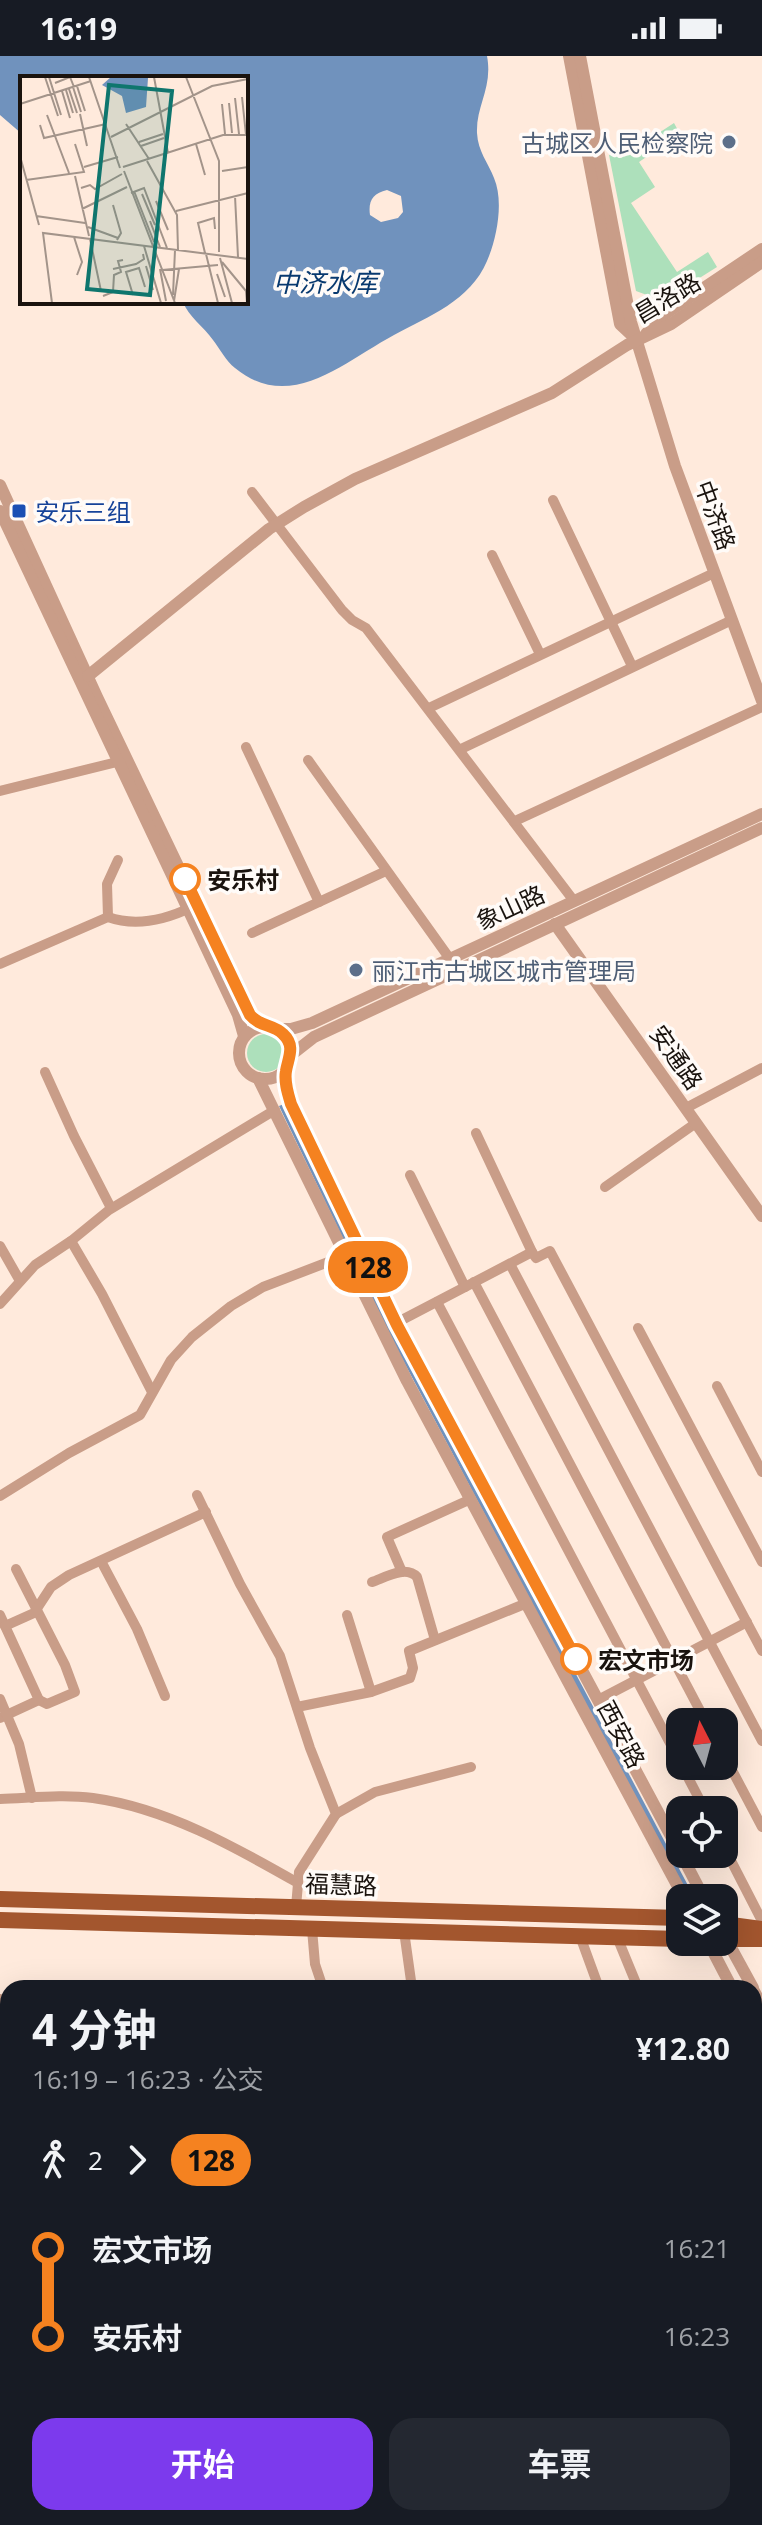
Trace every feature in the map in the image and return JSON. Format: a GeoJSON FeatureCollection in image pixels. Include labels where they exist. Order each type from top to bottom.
{"type":"FeatureCollection","features":[{"type":"Feature","properties":{"kind":"main road","name":"福慧路"},"geometry":{"type":"LineString","coordinates":[[0,1899],[666,1918]]}},
{"type":"Feature","properties":{"kind":"main road","name":"福慧路"},"geometry":{"type":"LineString","coordinates":[[0,1920],[666,1939]]}},
{"type":"Feature","properties":{"kind":"main road"},"geometry":{"type":"LineString","coordinates":[[738,1932],[762,1929]]}},
{"type":"Feature","properties":{"kind":"main road"},"geometry":{"type":"LineString","coordinates":[[738,1936],[762,1939]]}},
{"type":"Feature","properties":{"kind":"street","name":"中济路"},"geometry":{"type":"LineString","coordinates":[[569,56],[620,324],[638,342]]}},
{"type":"Feature","properties":{"kind":"street","name":"中济路"},"geometry":{"type":"LineString","coordinates":[[580,56],[628,307],[668,446],[762,701]]}},
{"type":"Feature","properties":{"kind":"street","name":"昌洛路"},"geometry":{"type":"LineString","coordinates":[[638,342],[665,314],[762,249]]}},
{"type":"Feature","properties":{"kind":"street","name":"昌洛路"},"geometry":{"type":"LineString","coordinates":[[638,342],[671,324],[762,262]]}},
{"type":"Feature","properties":{"kind":"street"},"geometry":{"type":"LineString","coordinates":[[88,676],[277,524],[355,479],[552,393],[627,345],[638,342]]}},
{"type":"Feature","properties":{"kind":"street"},"geometry":{"type":"LineString","coordinates":[[0,485],[12,536],[88,676],[192,907],[244,1036]]}},
{"type":"Feature","properties":{"kind":"street"},"geometry":{"type":"LineString","coordinates":[[252,492],[342,610],[366,628],[429,708],[574,901]]}},
{"type":"Feature","properties":{"kind":"street"},"geometry":{"type":"LineString","coordinates":[[553,500],[632,666]]}},
{"type":"Feature","properties":{"kind":"street"},"geometry":{"type":"LineString","coordinates":[[0,511],[117,762],[250,1015],[287,1039],[291,1055],[286,1068],[271,1079],[258,1078],[247,1073],[240,1063],[238,1051],[244,1036],[253,1029],[269,1028]]}},
{"type":"Feature","properties":{"kind":"street"},"geometry":{"type":"LineString","coordinates":[[492,555],[540,654]]}},
{"type":"Feature","properties":{"kind":"street"},"geometry":{"type":"LineString","coordinates":[[429,708],[714,573]]}},
{"type":"Feature","properties":{"kind":"street"},"geometry":{"type":"LineString","coordinates":[[461,749],[732,620]]}},
{"type":"Feature","properties":{"kind":"street"},"geometry":{"type":"LineString","coordinates":[[515,821],[762,707]]}},
{"type":"Feature","properties":{"kind":"street"},"geometry":{"type":"LineString","coordinates":[[246,747],[319,902]]}},
{"type":"Feature","properties":{"kind":"street"},"geometry":{"type":"LineString","coordinates":[[308,760],[450,959]]}},
{"type":"Feature","properties":{"kind":"street"},"geometry":{"type":"LineString","coordinates":[[0,791],[117,762]]}},
{"type":"Feature","properties":{"kind":"street","name":"象山路"},"geometry":{"type":"LineString","coordinates":[[269,1028],[306,1026],[762,814]]}},
{"type":"Feature","properties":{"kind":"street","name":"象山路"},"geometry":{"type":"LineString","coordinates":[[291,1055],[314,1037],[762,828]]}},
{"type":"Feature","properties":{"kind":"street"},"geometry":{"type":"LineString","coordinates":[[108,917],[107,884],[118,860]]}},
{"type":"Feature","properties":{"kind":"street"},"geometry":{"type":"LineString","coordinates":[[252,933],[386,871]]}},
{"type":"Feature","properties":{"kind":"street"},"geometry":{"type":"LineString","coordinates":[[0,964],[108,917],[131,924],[192,907]]}},
{"type":"Feature","properties":{"kind":"street","name":"安通路"},"geometry":{"type":"LineString","coordinates":[[555,924],[762,1216]]}},
{"type":"Feature","properties":{"kind":"street","name":"西安路"},"geometry":{"type":"LineString","coordinates":[[286,1068],[291,1104],[396,1323],[666,1827]]}},
{"type":"Feature","properties":{"kind":"street"},"geometry":{"type":"LineString","coordinates":[[686,1108],[762,1068]]}},
{"type":"Feature","properties":{"kind":"street"},"geometry":{"type":"LineString","coordinates":[[45,1072],[68,1126],[111,1208]]}},
{"type":"Feature","properties":{"kind":"street","name":"西安路"},"geometry":{"type":"LineString","coordinates":[[258,1078],[407,1381],[677,1884]]}},
{"type":"Feature","properties":{"kind":"street"},"geometry":{"type":"LineString","coordinates":[[0,1304],[35,1265],[111,1208],[275,1110]]}},
{"type":"Feature","properties":{"kind":"street"},"geometry":{"type":"LineString","coordinates":[[605,1187],[696,1123]]}},
{"type":"Feature","properties":{"kind":"street"},"geometry":{"type":"LineString","coordinates":[[476,1133],[532,1252],[536,1258],[550,1251],[762,1651]]}},
{"type":"Feature","properties":{"kind":"street"},"geometry":{"type":"LineString","coordinates":[[410,1175],[699,1708]]}},
{"type":"Feature","properties":{"kind":"street"},"geometry":{"type":"LineString","coordinates":[[71,1241],[152,1392]]}},
{"type":"Feature","properties":{"kind":"street"},"geometry":{"type":"LineString","coordinates":[[0,1246],[20,1281]]}},
{"type":"Feature","properties":{"kind":"street"},"geometry":{"type":"LineString","coordinates":[[396,1323],[532,1252]]}},
{"type":"Feature","properties":{"kind":"street"},"geometry":{"type":"LineString","coordinates":[[0,1496],[69,1453],[140,1415],[171,1360],[218,1315],[263,1287],[344,1256]]}},
{"type":"Feature","properties":{"kind":"street"},"geometry":{"type":"LineString","coordinates":[[510,1264],[762,1741]]}},
{"type":"Feature","properties":{"kind":"street"},"geometry":{"type":"LineString","coordinates":[[437,1302],[666,1735]]}},
{"type":"Feature","properties":{"kind":"street"},"geometry":{"type":"LineString","coordinates":[[638,1328],[762,1562]]}},
{"type":"Feature","properties":{"kind":"street"},"geometry":{"type":"LineString","coordinates":[[717,1386],[762,1472]]}},
{"type":"Feature","properties":{"kind":"street"},"geometry":{"type":"LineString","coordinates":[[197,1495],[240,1584],[280,1656],[310,1748],[336,1814]]}},
{"type":"Feature","properties":{"kind":"street"},"geometry":{"type":"LineString","coordinates":[[402,1572],[387,1537],[471,1499]]}},
{"type":"Feature","properties":{"kind":"street"},"geometry":{"type":"LineString","coordinates":[[5,1626],[37,1609],[51,1587],[69,1575],[206,1512]]}},
{"type":"Feature","properties":{"kind":"street"},"geometry":{"type":"LineString","coordinates":[[101,1561],[137,1629],[165,1696]]}},
{"type":"Feature","properties":{"kind":"street"},"geometry":{"type":"LineString","coordinates":[[0,1615],[39,1700],[47,1704],[75,1692],[16,1569]]}},
{"type":"Feature","properties":{"kind":"street"},"geometry":{"type":"LineString","coordinates":[[372,1582],[402,1572],[410,1571],[416,1575],[435,1640]]}},
{"type":"Feature","properties":{"kind":"street"},"geometry":{"type":"LineString","coordinates":[[297,1707],[371,1692],[410,1678],[413,1670],[409,1651],[527,1603]]}},
{"type":"Feature","properties":{"kind":"street"},"geometry":{"type":"LineString","coordinates":[[347,1615],[371,1692]]}},
{"type":"Feature","properties":{"kind":"street"},"geometry":{"type":"LineString","coordinates":[[598,1700],[747,1622]]}},
{"type":"Feature","properties":{"kind":"street"},"geometry":{"type":"LineString","coordinates":[[0,1699],[25,1764],[32,1798]]}},
{"type":"Feature","properties":{"kind":"street"},"geometry":{"type":"LineString","coordinates":[[4,1716],[39,1700]]}},
{"type":"Feature","properties":{"kind":"street"},"geometry":{"type":"LineString","coordinates":[[296,1907],[299,1872],[336,1814],[375,1792],[471,1767]]}},
{"type":"Feature","properties":{"kind":"street"},"geometry":{"type":"LineString","coordinates":[[737,1780],[762,1827]]}},
{"type":"Feature","properties":{"kind":"street"},"geometry":{"type":"LineString","coordinates":[[0,1799],[93,1798],[140,1808],[242,1850],[298,1883]]}},
{"type":"Feature","properties":{"kind":"street"},"geometry":{"type":"LineString","coordinates":[[735,1868],[762,1921]]}},
{"type":"Feature","properties":{"kind":"street"},"geometry":{"type":"LineString","coordinates":[[312,1929],[315,1964],[320,1980]]}},
{"type":"Feature","properties":{"kind":"street"},"geometry":{"type":"LineString","coordinates":[[404,1931],[411,1980]]}},
{"type":"Feature","properties":{"kind":"street"},"geometry":{"type":"LineString","coordinates":[[580,1936],[596,1980]]}},
{"type":"Feature","properties":{"kind":"street"},"geometry":{"type":"LineString","coordinates":[[617,1937],[635,1980]]}},
{"type":"Feature","properties":{"kind":"street"},"geometry":{"type":"LineString","coordinates":[[715,1956],[728,1980]]}},
{"type":"Feature","properties":{"kind":"street"},"geometry":{"type":"LineString","coordinates":[[736,1956],[748,1980]]}},
{"type":"Feature","properties":{"kind":"green space"},"geometry":{"type":"Polygon","coordinates":[[[674,123],[680,134],[639,162],[655,187],[631,203],[677,272],[708,252],[717,267],[663,301],[636,291],[609,155],[648,140],[674,123]]]}},
{"type":"Feature","properties":{"kind":"green space"},"geometry":{"type":"Polygon","coordinates":[[[266,1034],[280,1039],[285,1053],[280,1067],[266,1072],[252,1067],[247,1053],[252,1039],[266,1034]]]}},
{"type":"Feature","properties":{"kind":"water","name":"中济水库"},"geometry":{"type":"Polygon","coordinates":[[[0,56],[487,56],[488,78],[477,133],[499,197],[494,242],[480,275],[447,306],[337,369],[297,385],[277,386],[256,381],[235,368],[184,304],[248,304],[248,76],[20,76],[20,132],[0,115],[0,56]],[[387,190],[378,193],[370,206],[370,215],[381,222],[398,218],[403,212],[401,196],[387,190]]]}},
{"type":"Feature","properties":{"kind":"water"},"geometry":{"type":"Polygon","coordinates":[[[284,1104],[394,1331],[666,1844],[666,1856],[389,1334],[279,1106],[284,1104]]]}},
{"type":"Feature","properties":{"kind":"water"},"geometry":{"type":"Polygon","coordinates":[[[672,1868],[679,1868],[687,1884],[681,1884],[672,1868]]]}},
{"type":"Feature","properties":{"kind":"bus line","name":"128"},"geometry":{"type":"LineString","coordinates":[[185,879],[250,1015],[260,1025],[280,1031],[287,1039],[291,1051],[286,1080],[291,1104],[397,1325],[576,1659]]}},
{"type":"Feature","properties":{"kind":"place","name":"古城区人民检察院"},"geometry":{"type":"Point","coordinates":[729,142]}},
{"type":"Feature","properties":{"kind":"place","name":"安乐三组"},"geometry":{"type":"Point","coordinates":[19,511]}},
{"type":"Feature","properties":{"kind":"place","name":"安乐村"},"geometry":{"type":"Point","coordinates":[185,879]}},
{"type":"Feature","properties":{"kind":"place","name":"丽江市古城区城市管理局"},"geometry":{"type":"Point","coordinates":[356,970]}},
{"type":"Feature","properties":{"kind":"place","name":"宏文市场"},"geometry":{"type":"Point","coordinates":[576,1659]}}]}
